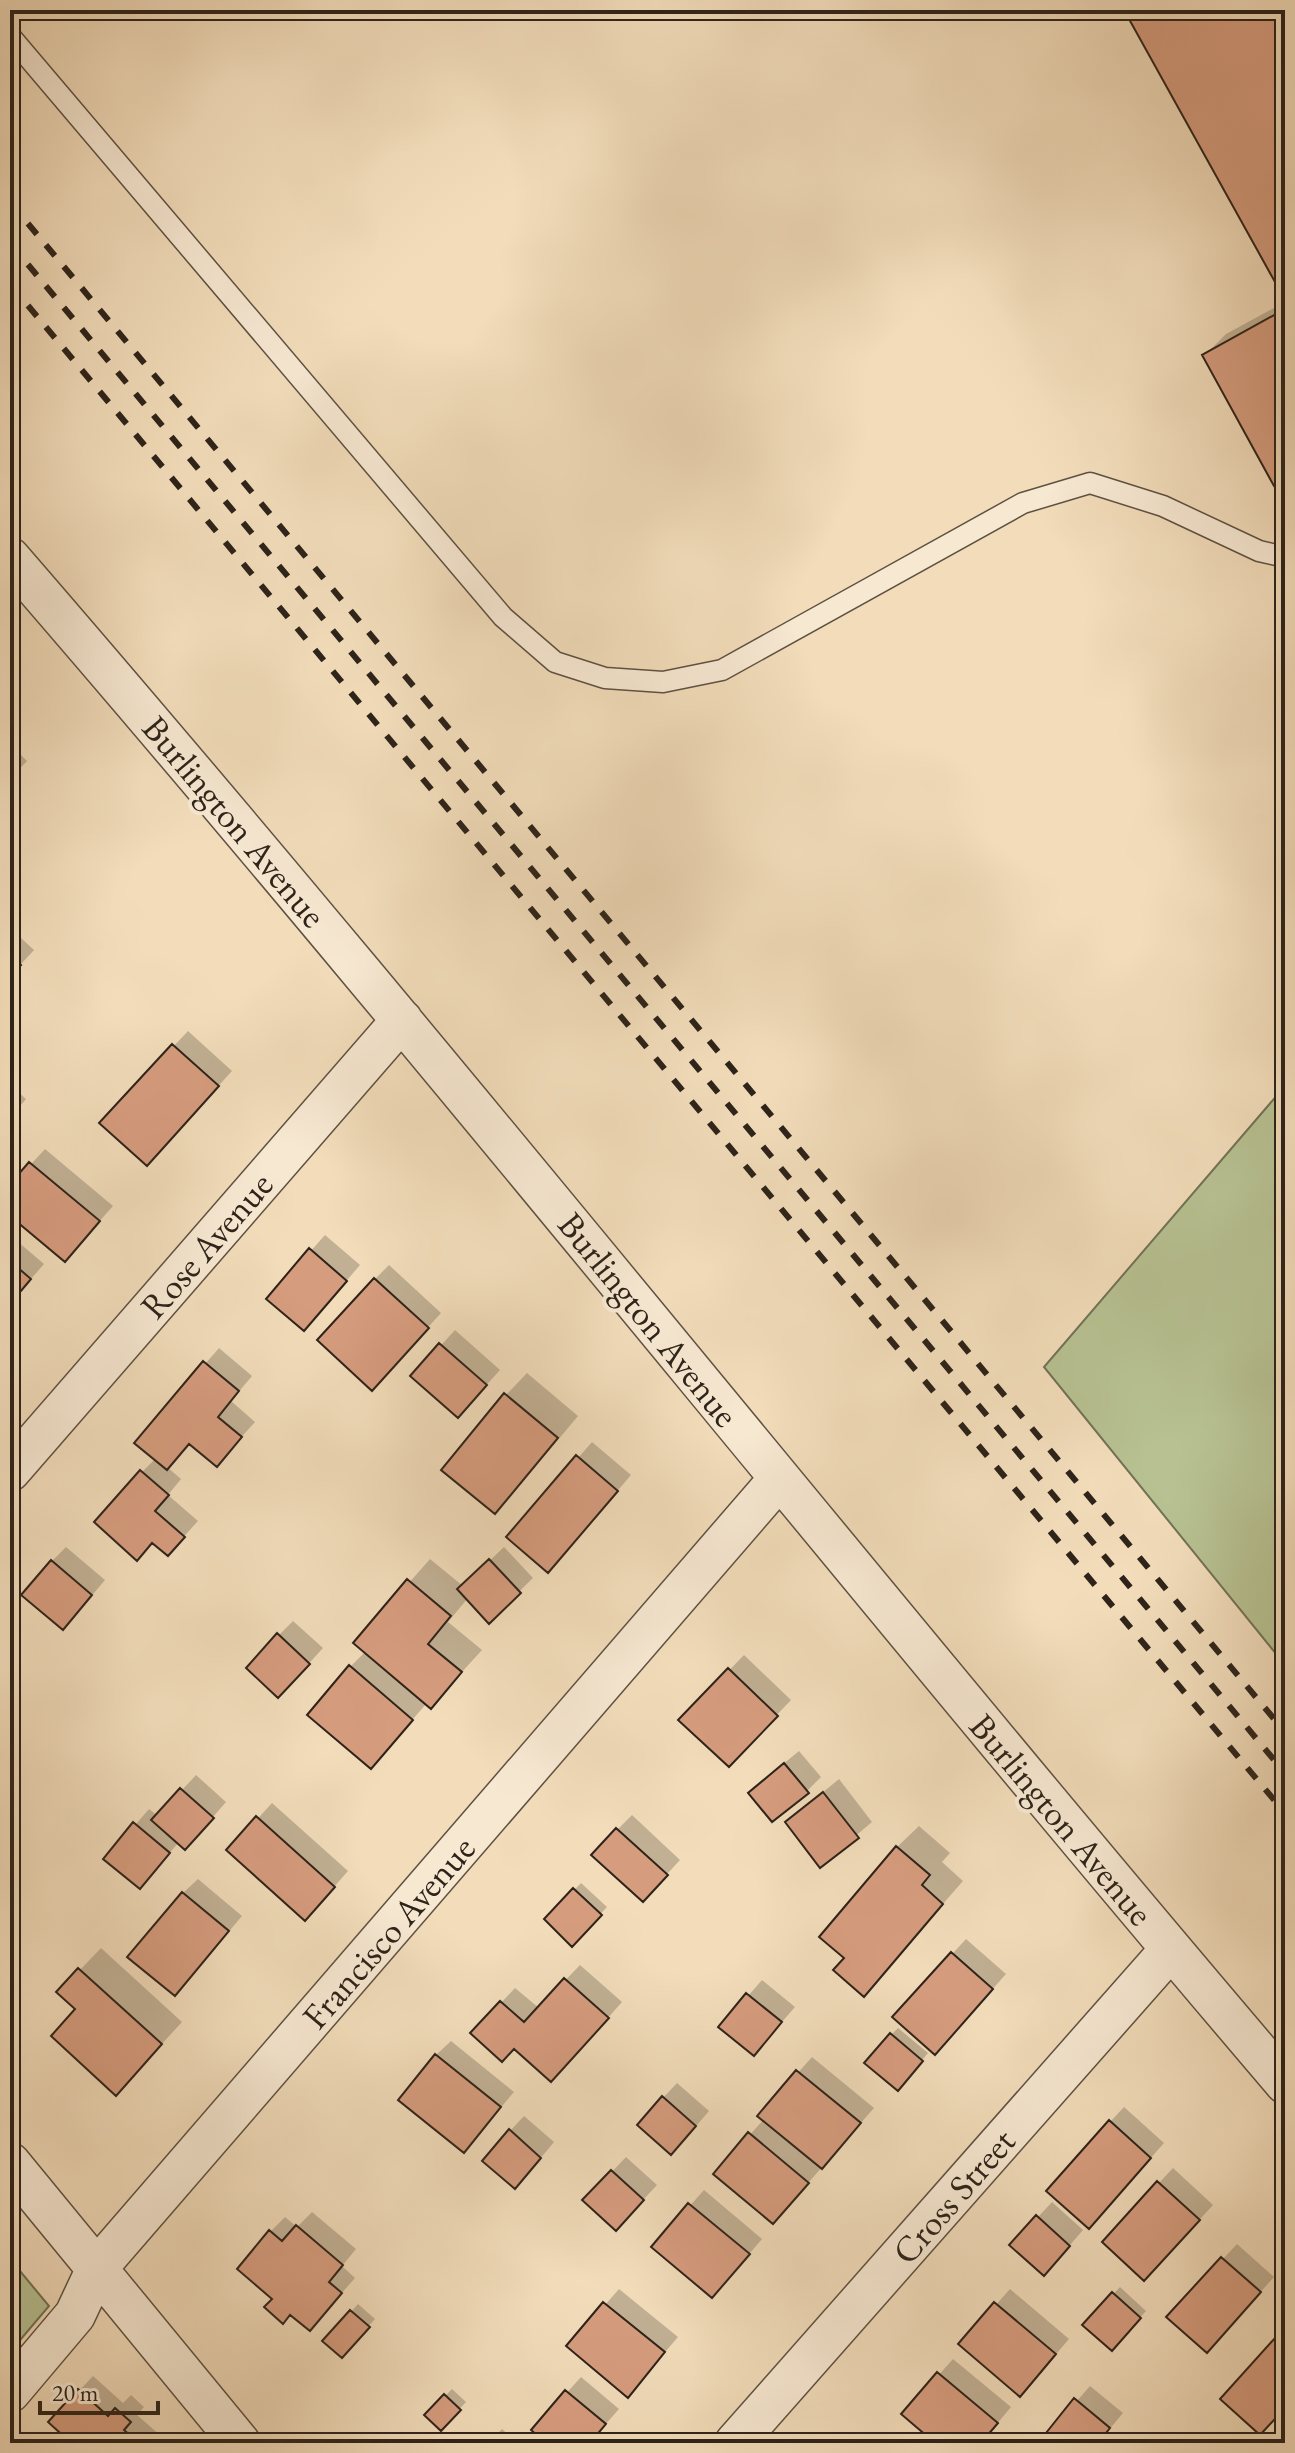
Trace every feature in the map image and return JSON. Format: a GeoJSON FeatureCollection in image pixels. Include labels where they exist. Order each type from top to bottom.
{"type":"FeatureCollection","features":[{"type":"Feature","properties":{"kind":"street","name":"Burlington Avenue"},"geometry":{"type":"LineString","coordinates":[[10,558],[402,1020],[779,1479],[1285,2083]]}},
{"type":"Feature","properties":{"kind":"street","name":"Rose Avenue"},"geometry":{"type":"LineString","coordinates":[[10,1471],[402,1020]]}},
{"type":"Feature","properties":{"kind":"street","name":"Francisco Avenue"},"geometry":{"type":"LineString","coordinates":[[10,2392],[75,2315],[97,2268],[779,1479]]}},
{"type":"Feature","properties":{"kind":"street","name":"Cross Street"},"geometry":{"type":"LineString","coordinates":[[735,2443],[1171,1949]]}},
{"type":"Feature","properties":{"kind":"street"},"geometry":{"type":"LineString","coordinates":[[10,2163],[240,2443]]}},
{"type":"Feature","properties":{"kind":"lane"},"geometry":{"type":"LineString","coordinates":[[10,36],[503,617],[555,662],[605,678],[663,682],[722,670],[1023,503],[1090,483],[1163,506],[1259,551],[1285,557]]}},
{"type":"Feature","properties":{"kind":"green space"},"geometry":{"type":"Polygon","coordinates":[[[1285,1086],[1285,1665],[1044,1367],[1285,1086]]]}},
{"type":"Feature","properties":{"kind":"green space"},"geometry":{"type":"Polygon","coordinates":[[[10,2259],[49,2306],[10,2352],[10,2259]]]}},
{"type":"Feature","properties":{"kind":"building"},"geometry":{"type":"Polygon","coordinates":[[[1124,10],[1285,10],[1285,300],[1124,10]]]}},
{"type":"Feature","properties":{"kind":"building"},"geometry":{"type":"Polygon","coordinates":[[[1285,309],[1285,480],[1274,486],[1202,355],[1285,309]]]}},
{"type":"Feature","properties":{"kind":"building"},"geometry":{"type":"Polygon","coordinates":[[[10,955],[21,965],[10,977],[10,955]]]}},
{"type":"Feature","properties":{"kind":"building"},"geometry":{"type":"Polygon","coordinates":[[[172,1044],[219,1086],[147,1166],[99,1123],[172,1044]]]}},
{"type":"Feature","properties":{"kind":"building"},"geometry":{"type":"Polygon","coordinates":[[[29,1162],[100,1221],[65,1262],[10,1216],[10,1184],[29,1162]]]}},
{"type":"Feature","properties":{"kind":"building"},"geometry":{"type":"Polygon","coordinates":[[[309,1248],[347,1281],[304,1331],[266,1299],[309,1248]]]}},
{"type":"Feature","properties":{"kind":"building"},"geometry":{"type":"Polygon","coordinates":[[[10,1261],[31,1279],[10,1304],[10,1261]]]}},
{"type":"Feature","properties":{"kind":"building"},"geometry":{"type":"Polygon","coordinates":[[[374,1278],[429,1328],[372,1391],[317,1340],[374,1278]]]}},
{"type":"Feature","properties":{"kind":"building"},"geometry":{"type":"Polygon","coordinates":[[[439,1343],[487,1385],[458,1418],[410,1376],[439,1343]]]}},
{"type":"Feature","properties":{"kind":"building"},"geometry":{"type":"Polygon","coordinates":[[[203,1361],[239,1391],[218,1417],[242,1437],[217,1467],[189,1444],[167,1470],[134,1443],[203,1361]]]}},
{"type":"Feature","properties":{"kind":"building"},"geometry":{"type":"Polygon","coordinates":[[[504,1393],[558,1438],[495,1514],[441,1470],[504,1393]]]}},
{"type":"Feature","properties":{"kind":"building"},"geometry":{"type":"Polygon","coordinates":[[[576,1455],[618,1491],[548,1573],[506,1537],[576,1455]]]}},
{"type":"Feature","properties":{"kind":"building"},"geometry":{"type":"Polygon","coordinates":[[[140,1470],[169,1495],[155,1511],[185,1537],[168,1556],[152,1543],[137,1561],[94,1522],[140,1470]]]}},
{"type":"Feature","properties":{"kind":"building"},"geometry":{"type":"Polygon","coordinates":[[[489,1559],[521,1593],[489,1624],[457,1589],[489,1559]]]}},
{"type":"Feature","properties":{"kind":"building"},"geometry":{"type":"Polygon","coordinates":[[[51,1560],[92,1595],[63,1630],[21,1595],[51,1560]]]}},
{"type":"Feature","properties":{"kind":"building"},"geometry":{"type":"Polygon","coordinates":[[[407,1579],[451,1616],[428,1644],[462,1672],[431,1709],[353,1643],[407,1579]]]}},
{"type":"Feature","properties":{"kind":"building"},"geometry":{"type":"Polygon","coordinates":[[[277,1633],[310,1664],[278,1698],[246,1668],[277,1633]]]}},
{"type":"Feature","properties":{"kind":"building"},"geometry":{"type":"Polygon","coordinates":[[[349,1665],[413,1720],[371,1769],[307,1715],[349,1665]]]}},
{"type":"Feature","properties":{"kind":"building"},"geometry":{"type":"Polygon","coordinates":[[[728,1668],[778,1716],[729,1767],[678,1720],[728,1668]]]}},
{"type":"Feature","properties":{"kind":"building"},"geometry":{"type":"Polygon","coordinates":[[[784,1763],[809,1793],[772,1822],[748,1793],[784,1763]]]}},
{"type":"Feature","properties":{"kind":"building"},"geometry":{"type":"Polygon","coordinates":[[[180,1788],[214,1818],[185,1850],[151,1820],[180,1788]]]}},
{"type":"Feature","properties":{"kind":"building"},"geometry":{"type":"Polygon","coordinates":[[[823,1792],[859,1838],[820,1868],[785,1822],[823,1792]]]}},
{"type":"Feature","properties":{"kind":"building"},"geometry":{"type":"Polygon","coordinates":[[[256,1816],[335,1887],[305,1921],[226,1850],[256,1816]]]}},
{"type":"Feature","properties":{"kind":"building"},"geometry":{"type":"Polygon","coordinates":[[[133,1822],[170,1853],[140,1889],[103,1859],[133,1822]]]}},
{"type":"Feature","properties":{"kind":"building"},"geometry":{"type":"Polygon","coordinates":[[[616,1828],[668,1875],[643,1902],[591,1855],[616,1828]]]}},
{"type":"Feature","properties":{"kind":"building"},"geometry":{"type":"Polygon","coordinates":[[[896,1846],[930,1875],[922,1885],[943,1904],[864,1997],[833,1970],[844,1958],[819,1937],[896,1846]]]}},
{"type":"Feature","properties":{"kind":"building"},"geometry":{"type":"Polygon","coordinates":[[[573,1888],[602,1915],[572,1947],[544,1919],[573,1888]]]}},
{"type":"Feature","properties":{"kind":"building"},"geometry":{"type":"Polygon","coordinates":[[[182,1892],[229,1931],[175,1996],[127,1957],[182,1892]]]}},
{"type":"Feature","properties":{"kind":"building"},"geometry":{"type":"Polygon","coordinates":[[[951,1952],[993,1989],[935,2055],[892,2017],[951,1952]]]}},
{"type":"Feature","properties":{"kind":"building"},"geometry":{"type":"Polygon","coordinates":[[[78,1968],[162,2044],[116,2096],[51,2036],[75,2009],[56,1992],[78,1968]]]}},
{"type":"Feature","properties":{"kind":"building"},"geometry":{"type":"Polygon","coordinates":[[[564,1978],[609,2018],[551,2082],[514,2049],[502,2062],[470,2033],[500,2001],[524,2022],[564,1978]]]}},
{"type":"Feature","properties":{"kind":"building"},"geometry":{"type":"Polygon","coordinates":[[[746,1993],[782,2022],[754,2056],[718,2027],[746,1993]]]}},
{"type":"Feature","properties":{"kind":"building"},"geometry":{"type":"Polygon","coordinates":[[[890,2033],[923,2061],[898,2091],[864,2063],[890,2033]]]}},
{"type":"Feature","properties":{"kind":"building"},"geometry":{"type":"Polygon","coordinates":[[[435,2054],[501,2107],[464,2153],[398,2100],[435,2054]]]}},
{"type":"Feature","properties":{"kind":"building"},"geometry":{"type":"Polygon","coordinates":[[[796,2070],[861,2123],[822,2169],[757,2116],[796,2070]]]}},
{"type":"Feature","properties":{"kind":"building"},"geometry":{"type":"Polygon","coordinates":[[[662,2096],[696,2126],[671,2155],[637,2125],[662,2096]]]}},
{"type":"Feature","properties":{"kind":"building"},"geometry":{"type":"Polygon","coordinates":[[[1109,2120],[1151,2158],[1089,2229],[1046,2191],[1109,2120]]]}},
{"type":"Feature","properties":{"kind":"building"},"geometry":{"type":"Polygon","coordinates":[[[509,2129],[541,2158],[515,2189],[482,2161],[509,2129]]]}},
{"type":"Feature","properties":{"kind":"building"},"geometry":{"type":"Polygon","coordinates":[[[748,2132],[809,2183],[773,2224],[713,2174],[748,2132]]]}},
{"type":"Feature","properties":{"kind":"building"},"geometry":{"type":"Polygon","coordinates":[[[611,2170],[644,2200],[616,2231],[582,2200],[611,2170]]]}},
{"type":"Feature","properties":{"kind":"building"},"geometry":{"type":"Polygon","coordinates":[[[1157,2181],[1200,2220],[1144,2281],[1102,2242],[1157,2181]]]}},
{"type":"Feature","properties":{"kind":"building"},"geometry":{"type":"Polygon","coordinates":[[[688,2203],[750,2254],[712,2298],[651,2247],[688,2203]]]}},
{"type":"Feature","properties":{"kind":"building"},"geometry":{"type":"Polygon","coordinates":[[[1036,2215],[1070,2246],[1044,2276],[1009,2245],[1036,2215]]]}},
{"type":"Feature","properties":{"kind":"building"},"geometry":{"type":"Polygon","coordinates":[[[296,2225],[343,2265],[329,2282],[342,2293],[310,2331],[290,2315],[283,2324],[264,2307],[272,2299],[237,2269],[269,2230],[282,2241],[296,2225]]]}},
{"type":"Feature","properties":{"kind":"building"},"geometry":{"type":"Polygon","coordinates":[[[1221,2257],[1261,2292],[1207,2353],[1166,2317],[1221,2257]]]}},
{"type":"Feature","properties":{"kind":"building"},"geometry":{"type":"Polygon","coordinates":[[[1112,2292],[1141,2318],[1112,2351],[1082,2325],[1112,2292]]]}},
{"type":"Feature","properties":{"kind":"building"},"geometry":{"type":"Polygon","coordinates":[[[603,2302],[665,2352],[628,2398],[566,2346],[603,2302]]]}},
{"type":"Feature","properties":{"kind":"building"},"geometry":{"type":"Polygon","coordinates":[[[994,2302],[1056,2354],[1020,2397],[958,2344],[994,2302]]]}},
{"type":"Feature","properties":{"kind":"building"},"geometry":{"type":"Polygon","coordinates":[[[350,2310],[370,2327],[342,2358],[322,2341],[350,2310]]]}},
{"type":"Feature","properties":{"kind":"building"},"geometry":{"type":"Polygon","coordinates":[[[1275,2338],[1285,2346],[1285,2408],[1260,2435],[1220,2399],[1275,2338]]]}},
{"type":"Feature","properties":{"kind":"building"},"geometry":{"type":"Polygon","coordinates":[[[937,2372],[998,2423],[981,2443],[935,2443],[901,2414],[937,2372]]]}},
{"type":"Feature","properties":{"kind":"building"},"geometry":{"type":"Polygon","coordinates":[[[78,2389],[108,2416],[115,2408],[131,2422],[124,2430],[139,2443],[71,2443],[48,2422],[78,2389]]]}},
{"type":"Feature","properties":{"kind":"building"},"geometry":{"type":"Polygon","coordinates":[[[565,2390],[606,2424],[590,2443],[546,2443],[531,2430],[565,2390]]]}},
{"type":"Feature","properties":{"kind":"building"},"geometry":{"type":"Polygon","coordinates":[[[444,2394],[461,2410],[441,2431],[424,2415],[444,2394]]]}},
{"type":"Feature","properties":{"kind":"building"},"geometry":{"type":"Polygon","coordinates":[[[1074,2398],[1110,2428],[1098,2443],[1058,2443],[1046,2433],[1074,2398]]]}},
{"type":"Feature","properties":{"kind":"railway"},"geometry":{"type":"LineString","coordinates":[[10,202],[1285,1732]]}},
{"type":"Feature","properties":{"kind":"railway"},"geometry":{"type":"LineString","coordinates":[[10,243],[1285,1773]]}},
{"type":"Feature","properties":{"kind":"railway"},"geometry":{"type":"LineString","coordinates":[[10,284],[1285,1813]]}}]}
